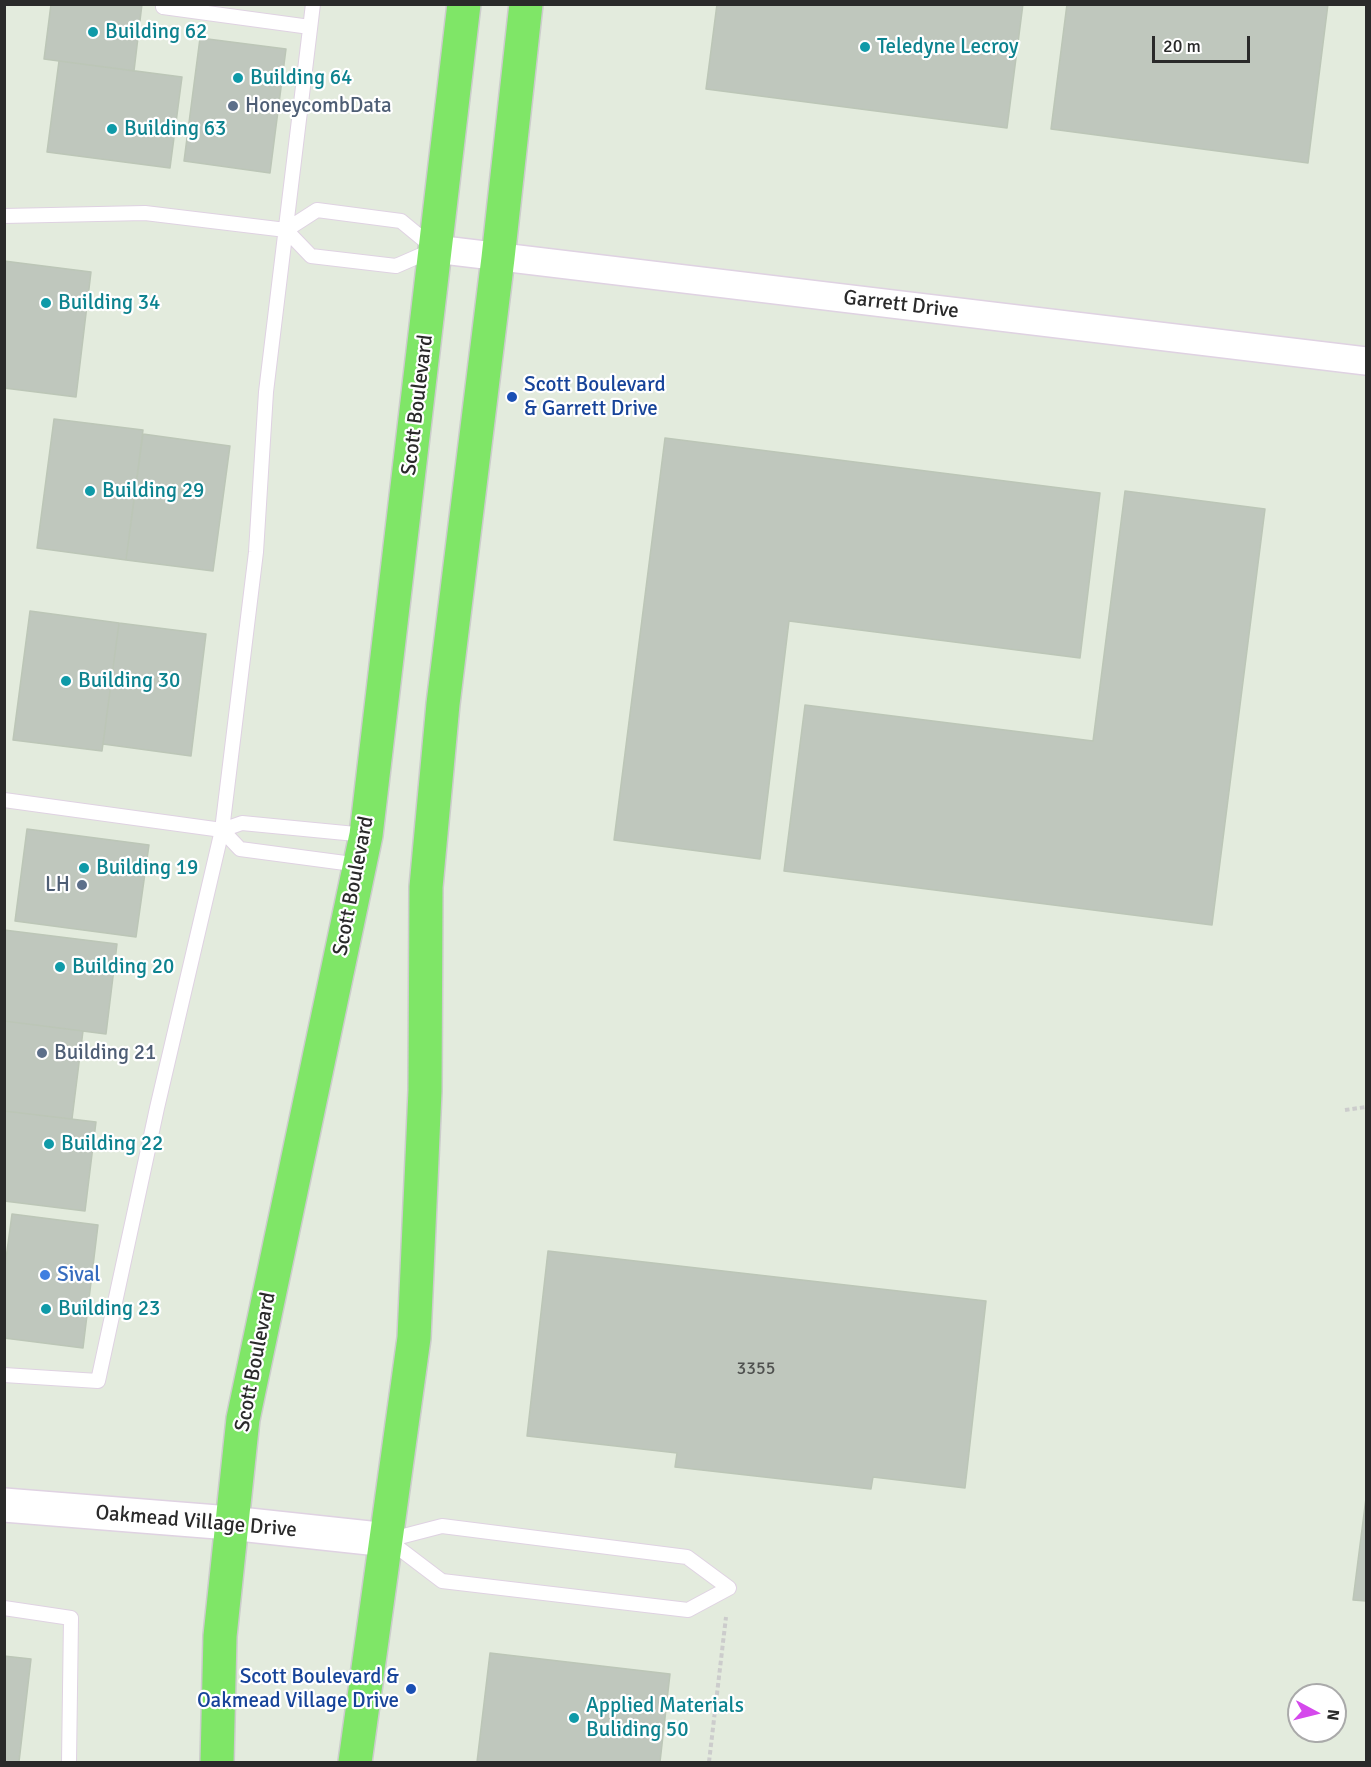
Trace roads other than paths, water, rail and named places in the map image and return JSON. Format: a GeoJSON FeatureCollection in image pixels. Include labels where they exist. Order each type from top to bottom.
{"type":"FeatureCollection","features":[{"type":"Feature","properties":{"kind":"main road","name":"Scott Boulevard"},"geometry":{"type":"LineString","coordinates":[[217,1762],[220,1636],[230,1523],[245,1408],[363,850],[464,4]]}},
{"type":"Feature","properties":{"kind":"main road"},"geometry":{"type":"LineString","coordinates":[[355,1762],[388,1540],[414,1338],[425,1091],[426,887],[443,704],[498,258],[525,4]]}},
{"type":"Feature","properties":{"kind":"street","name":"Garrett Drive"},"geometry":{"type":"LineString","coordinates":[[435,249],[1366,361]]}},
{"type":"Feature","properties":{"kind":"street","name":"Oakmead Village Drive"},"geometry":{"type":"LineString","coordinates":[[4,1505],[230,1523],[388,1540]]}},
{"type":"Feature","properties":{"kind":"lane"},"geometry":{"type":"LineString","coordinates":[[164,4],[163,7],[310,27]]}},
{"type":"Feature","properties":{"kind":"lane"},"geometry":{"type":"LineString","coordinates":[[4,1375],[98,1381],[157,1108],[222,830],[256,552],[266,392],[313,4]]}},
{"type":"Feature","properties":{"kind":"lane"},"geometry":{"type":"LineString","coordinates":[[4,216],[145,213],[286,230],[311,256],[396,266],[435,249],[401,221],[317,210],[286,230]]}},
{"type":"Feature","properties":{"kind":"lane"},"geometry":{"type":"LineString","coordinates":[[4,800],[222,830],[242,823],[363,850]]}},
{"type":"Feature","properties":{"kind":"lane"},"geometry":{"type":"LineString","coordinates":[[222,830],[240,849],[363,850]]}},
{"type":"Feature","properties":{"kind":"lane"},"geometry":{"type":"LineString","coordinates":[[442,1526],[687,1557],[729,1588],[688,1610],[442,1581],[388,1540],[442,1526]]}},
{"type":"Feature","properties":{"kind":"lane"},"geometry":{"type":"LineString","coordinates":[[4,1608],[71,1618],[69,1762]]}},
{"type":"Feature","properties":{"kind":"place","name":"Building 62"},"geometry":{"type":"Point","coordinates":[93,32]}},
{"type":"Feature","properties":{"kind":"place","name":"Teledyne Lecroy"},"geometry":{"type":"Point","coordinates":[865,47]}},
{"type":"Feature","properties":{"kind":"place","name":"Building 64"},"geometry":{"type":"Point","coordinates":[238,78]}},
{"type":"Feature","properties":{"kind":"place","name":"HoneycombData"},"geometry":{"type":"Point","coordinates":[233,106]}},
{"type":"Feature","properties":{"kind":"place","name":"Building 63"},"geometry":{"type":"Point","coordinates":[112,129]}},
{"type":"Feature","properties":{"kind":"place","name":"Building 34"},"geometry":{"type":"Point","coordinates":[46,303]}},
{"type":"Feature","properties":{"kind":"place","name":"Scott Boulevard & Garrett Drive"},"geometry":{"type":"Point","coordinates":[512,397]}},
{"type":"Feature","properties":{"kind":"place","name":"Building 29"},"geometry":{"type":"Point","coordinates":[90,491]}},
{"type":"Feature","properties":{"kind":"place","name":"Building 30"},"geometry":{"type":"Point","coordinates":[66,681]}},
{"type":"Feature","properties":{"kind":"place","name":"Building 19"},"geometry":{"type":"Point","coordinates":[84,868]}},
{"type":"Feature","properties":{"kind":"place","name":"LH"},"geometry":{"type":"Point","coordinates":[82,885]}},
{"type":"Feature","properties":{"kind":"place","name":"Building 20"},"geometry":{"type":"Point","coordinates":[60,967]}},
{"type":"Feature","properties":{"kind":"place","name":"Building 21"},"geometry":{"type":"Point","coordinates":[42,1053]}},
{"type":"Feature","properties":{"kind":"place","name":"Building 22"},"geometry":{"type":"Point","coordinates":[49,1144]}},
{"type":"Feature","properties":{"kind":"place","name":"Sival"},"geometry":{"type":"Point","coordinates":[45,1275]}},
{"type":"Feature","properties":{"kind":"place","name":"Building 23"},"geometry":{"type":"Point","coordinates":[46,1309]}},
{"type":"Feature","properties":{"kind":"place","name":"Scott Boulevard & Oakmead Village Drive"},"geometry":{"type":"Point","coordinates":[411,1689]}},
{"type":"Feature","properties":{"kind":"place","name":"Applied Materials Buliding 50"},"geometry":{"type":"Point","coordinates":[574,1718]}}]}
